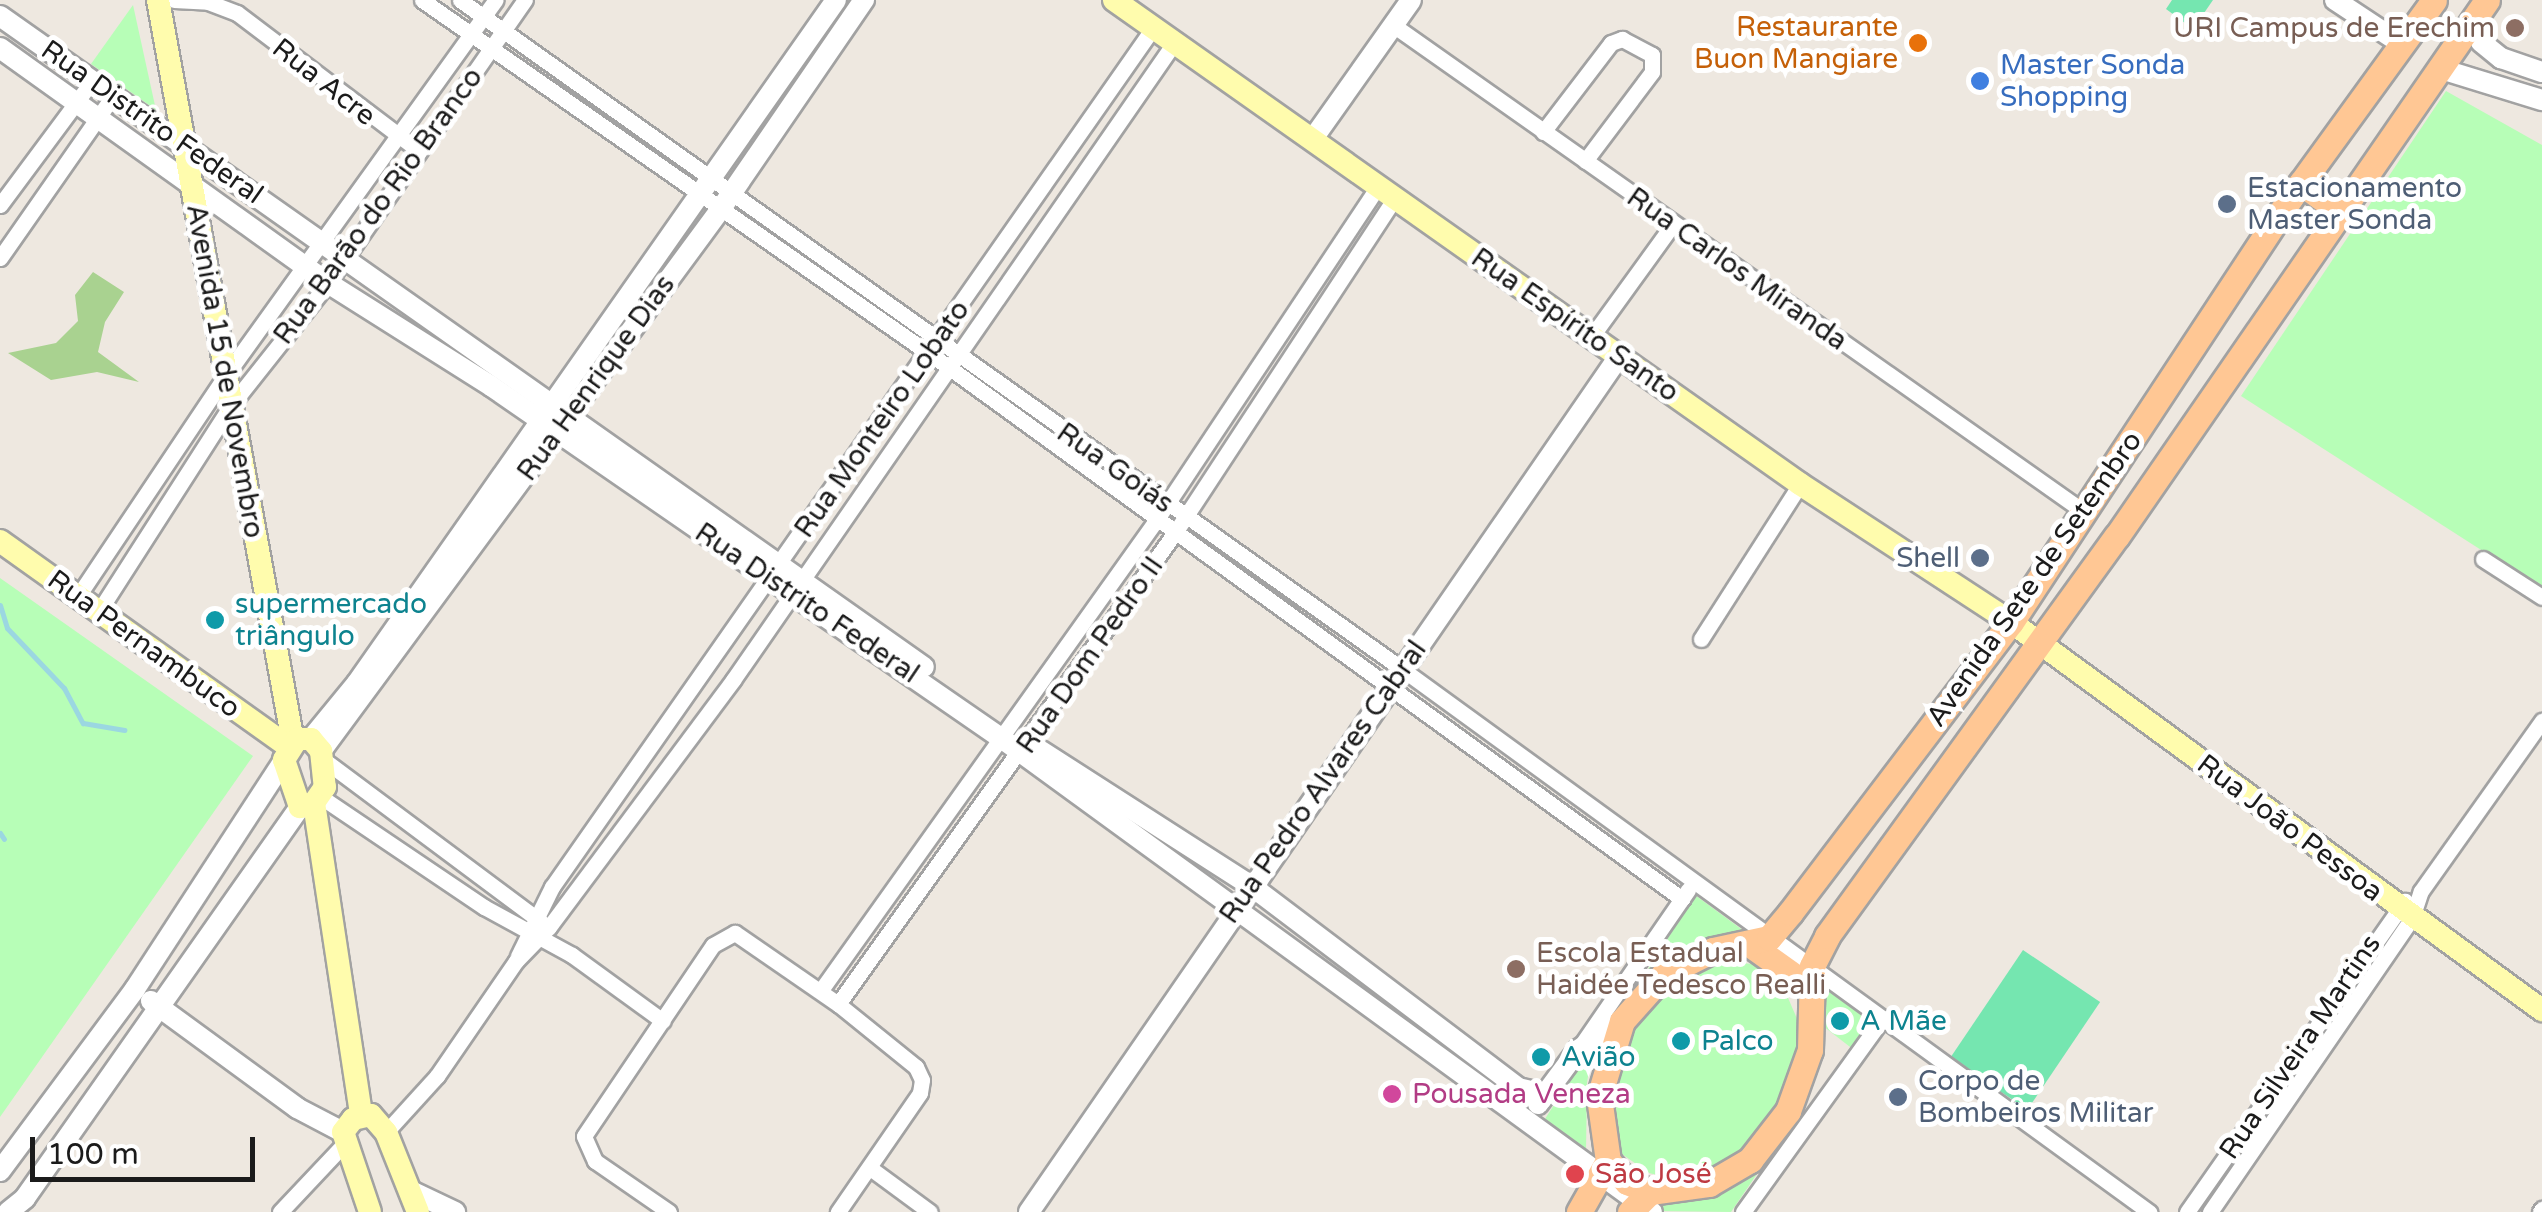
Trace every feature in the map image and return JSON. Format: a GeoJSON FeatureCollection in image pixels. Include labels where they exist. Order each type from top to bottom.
{"type":"FeatureCollection","features":[{"type":"Feature","properties":{"kind":"main road","name":"Avenida 15 de Novembro"},"geometry":{"type":"LineString","coordinates":[[158,0],[200,186],[304,748],[361,1115]]}},
{"type":"Feature","properties":{"kind":"main road","name":"Avenida 15 de Novembro"},"geometry":{"type":"LineString","coordinates":[[174,0],[192,150]]}},
{"type":"Feature","properties":{"kind":"main road","name":"Rua Espírito Santo"},"geometry":{"type":"LineString","coordinates":[[1114,0],[1800,484],[2041,644]]}},
{"type":"Feature","properties":{"kind":"main road","name":"Avenida Sete de Setembro"},"geometry":{"type":"LineString","coordinates":[[1759,941],[2011,622],[2300,183],[2434,0]]}},
{"type":"Feature","properties":{"kind":"main road","name":"Avenida Sete de Setembro"},"geometry":{"type":"LineString","coordinates":[[1642,1204],[1709,1184],[1750,1160],[1788,1111],[1810,1050],[1811,977],[1827,936],[2041,644],[2480,11]]}},
{"type":"Feature","properties":{"kind":"main road"},"geometry":{"type":"LineString","coordinates":[[2403,45],[2441,68]]}},
{"type":"Feature","properties":{"kind":"main road"},"geometry":{"type":"LineString","coordinates":[[2300,183],[2342,214]]}},
{"type":"Feature","properties":{"kind":"main road"},"geometry":{"type":"LineString","coordinates":[[2082,511],[2117,536]]}},
{"type":"Feature","properties":{"kind":"main road","name":"Rua Pernambuco"},"geometry":{"type":"LineString","coordinates":[[0,541],[304,748]]}},
{"type":"Feature","properties":{"kind":"main road","name":"Rua João Pessoa"},"geometry":{"type":"LineString","coordinates":[[2041,644],[2542,1010]]}},
{"type":"Feature","properties":{"kind":"main road","name":"Avenida 15 de Novembro"},"geometry":{"type":"LineString","coordinates":[[304,748],[312,802]]}},
{"type":"Feature","properties":{"kind":"main road"},"geometry":{"type":"LineString","coordinates":[[1579,1212],[1604,1169],[1599,1098],[1627,1013],[1663,975],[1714,950],[1759,941],[1811,977]]}},
{"type":"Feature","properties":{"kind":"main road"},"geometry":{"type":"LineString","coordinates":[[370,1212],[344,1137],[361,1115],[380,1120],[415,1202]]}},
{"type":"Feature","properties":{"kind":"main road"},"geometry":{"type":"LineString","coordinates":[[1604,1169],[1627,1182],[1642,1204]]}},
{"type":"Feature","properties":{"kind":"street","name":"Rua Acre"},"geometry":{"type":"LineString","coordinates":[[174,0],[208,2],[237,14],[394,137],[418,150]]}},
{"type":"Feature","properties":{"kind":"street","name":"Rua Goiás"},"geometry":{"type":"LineString","coordinates":[[422,0],[596,121],[833,266],[940,339],[1156,519],[1181,524]]}},
{"type":"Feature","properties":{"kind":"street","name":"Rua Goiás"},"geometry":{"type":"LineString","coordinates":[[460,0],[607,105],[703,187]]}},
{"type":"Feature","properties":{"kind":"street","name":"Rua Barão do Rio Branco"},"geometry":{"type":"LineString","coordinates":[[99,612],[163,519],[235,381],[322,242],[495,0]]}},
{"type":"Feature","properties":{"kind":"street","name":"Rua Barão do Rio Branco"},"geometry":{"type":"LineString","coordinates":[[78,596],[140,505],[235,381],[328,283],[524,0]]}},
{"type":"Feature","properties":{"kind":"street","name":"Rua Henrique Dias"},"geometry":{"type":"LineString","coordinates":[[0,1171],[135,989],[304,748],[553,420],[634,303],[703,187],[836,0]]}},
{"type":"Feature","properties":{"kind":"street","name":"Rua Henrique Dias"},"geometry":{"type":"LineString","coordinates":[[634,303],[725,202],[864,0]]}},
{"type":"Feature","properties":{"kind":"street"},"geometry":{"type":"LineString","coordinates":[[1312,140],[1411,0]]}},
{"type":"Feature","properties":{"kind":"street"},"geometry":{"type":"LineString","coordinates":[[2336,0],[2403,45]]}},
{"type":"Feature","properties":{"kind":"street"},"geometry":{"type":"LineString","coordinates":[[2480,11],[2482,42],[2501,58],[2542,72]]}},
{"type":"Feature","properties":{"kind":"street","name":"Rua Distrito Federal"},"geometry":{"type":"LineString","coordinates":[[0,16],[346,258],[768,582],[794,586]]}},
{"type":"Feature","properties":{"kind":"street"},"geometry":{"type":"LineString","coordinates":[[820,22],[840,34]]}},
{"type":"Feature","properties":{"kind":"street","name":"Rua Carlos Miranda"},"geometry":{"type":"LineString","coordinates":[[1393,25],[2082,511]]}},
{"type":"Feature","properties":{"kind":"street","name":"Rua Monteiro Lobato"},"geometry":{"type":"LineString","coordinates":[[386,1132],[438,1076],[780,563],[940,339],[1153,28]]}},
{"type":"Feature","properties":{"kind":"street"},"geometry":{"type":"LineString","coordinates":[[1544,132],[1611,42],[1622,39],[1652,54],[1652,72],[1585,161]]}},
{"type":"Feature","properties":{"kind":"street","name":"Rua Monteiro Lobato"},"geometry":{"type":"LineString","coordinates":[[538,929],[733,680],[794,586],[1174,44]]}},
{"type":"Feature","properties":{"kind":"street","name":"Rua Distrito Federal"},"geometry":{"type":"LineString","coordinates":[[0,48],[200,186],[328,283],[780,563],[794,586],[1005,734],[1250,885],[1537,1093]]}},
{"type":"Feature","properties":{"kind":"street"},"geometry":{"type":"LineString","coordinates":[[2441,68],[2542,100]]}},
{"type":"Feature","properties":{"kind":"street"},"geometry":{"type":"LineString","coordinates":[[0,204],[92,82]]}},
{"type":"Feature","properties":{"kind":"street"},"geometry":{"type":"LineString","coordinates":[[0,258],[113,96]]}},
{"type":"Feature","properties":{"kind":"street"},"geometry":{"type":"LineString","coordinates":[[596,121],[607,105]]}},
{"type":"Feature","properties":{"kind":"street","name":"Rua Dom Pedro II"},"geometry":{"type":"LineString","coordinates":[[820,990],[1386,192]]}},
{"type":"Feature","properties":{"kind":"street","name":"Rua Dom Pedro II"},"geometry":{"type":"LineString","coordinates":[[838,1004],[1026,748],[1181,524],[1386,192]]}},
{"type":"Feature","properties":{"kind":"street","name":"Rua Goiás"},"geometry":{"type":"LineString","coordinates":[[725,202],[822,282],[1166,504],[1181,524],[1277,593],[1550,779],[1692,882],[1759,941]]}},
{"type":"Feature","properties":{"kind":"street"},"geometry":{"type":"LineString","coordinates":[[1592,336],[1673,224]]}},
{"type":"Feature","properties":{"kind":"street"},"geometry":{"type":"LineString","coordinates":[[822,282],[833,266]]}},
{"type":"Feature","properties":{"kind":"street","name":"Rua Pedro Alvares Cabral"},"geometry":{"type":"LineString","coordinates":[[1029,1212],[1250,885],[1620,355]]}},
{"type":"Feature","properties":{"kind":"street"},"geometry":{"type":"LineString","coordinates":[[1701,639],[1800,484]]}},
{"type":"Feature","properties":{"kind":"street"},"geometry":{"type":"LineString","coordinates":[[140,505],[163,519]]}},
{"type":"Feature","properties":{"kind":"street"},"geometry":{"type":"LineString","coordinates":[[2483,559],[2542,597]]}},
{"type":"Feature","properties":{"kind":"street","name":"Rua Goiás"},"geometry":{"type":"LineString","coordinates":[[1397,677],[1540,794],[1682,899]]}},
{"type":"Feature","properties":{"kind":"street","name":"Rua Silveira Martins"},"geometry":{"type":"LineString","coordinates":[[2187,1212],[2262,1102],[2421,891],[2542,721]]}},
{"type":"Feature","properties":{"kind":"street","name":"Rua Pernambuco"},"geometry":{"type":"LineString","coordinates":[[304,748],[663,1021]]}},
{"type":"Feature","properties":{"kind":"street","name":"Rua Distrito Federal"},"geometry":{"type":"LineString","coordinates":[[1026,748],[1236,906],[1604,1169]]}},
{"type":"Feature","properties":{"kind":"street"},"geometry":{"type":"LineString","coordinates":[[1540,794],[1550,779]]}},
{"type":"Feature","properties":{"kind":"street"},"geometry":{"type":"LineString","coordinates":[[8,1212],[25,1198],[159,1006],[312,802]]}},
{"type":"Feature","properties":{"kind":"street","name":"Rua Pernambuco"},"geometry":{"type":"LineString","coordinates":[[312,802],[538,929]]}},
{"type":"Feature","properties":{"kind":"street"},"geometry":{"type":"LineString","coordinates":[[1527,1117],[1537,1093],[1578,1050],[1692,882]]}},
{"type":"Feature","properties":{"kind":"street","name":"Rua Silveira Martins"},"geometry":{"type":"LineString","coordinates":[[2210,1212],[2404,912]]}},
{"type":"Feature","properties":{"kind":"street"},"geometry":{"type":"LineString","coordinates":[[669,1212],[595,1160],[584,1136],[713,945],[735,933],[838,1004],[916,1067],[922,1080],[920,1093],[838,1212]]}},
{"type":"Feature","properties":{"kind":"street"},"geometry":{"type":"LineString","coordinates":[[1578,1050],[1627,1013],[1646,953]]}},
{"type":"Feature","properties":{"kind":"street"},"geometry":{"type":"LineString","coordinates":[[1811,977],[1883,1018],[2149,1212]]}},
{"type":"Feature","properties":{"kind":"street"},"geometry":{"type":"LineString","coordinates":[[135,989],[297,1108],[344,1137],[280,1212]]}},
{"type":"Feature","properties":{"kind":"street"},"geometry":{"type":"LineString","coordinates":[[1742,1212],[1883,1018]]}},
{"type":"Feature","properties":{"kind":"street"},"geometry":{"type":"LineString","coordinates":[[1788,1111],[1830,1092]]}},
{"type":"Feature","properties":{"kind":"street"},"geometry":{"type":"LineString","coordinates":[[2262,1102],[2278,1112]]}},
{"type":"Feature","properties":{"kind":"street"},"geometry":{"type":"LineString","coordinates":[[1763,1183],[1764,1142]]}},
{"type":"Feature","properties":{"kind":"street"},"geometry":{"type":"LineString","coordinates":[[870,1168],[930,1212]]}},
{"type":"Feature","properties":{"kind":"street"},"geometry":{"type":"LineString","coordinates":[[415,1202],[455,1212]]}},
{"type":"Feature","properties":{"kind":"green space"},"geometry":{"type":"Polygon","coordinates":[[[2172,0],[2213,0],[2193,29],[2166,9],[2172,0]]]}},
{"type":"Feature","properties":{"kind":"green space"},"geometry":{"type":"Polygon","coordinates":[[[133,5],[156,110],[91,64],[133,5]]]}},
{"type":"Feature","properties":{"kind":"green space"},"geometry":{"type":"Polygon","coordinates":[[[2446,91],[2542,145],[2542,589],[2241,396],[2446,91]]]}},
{"type":"Feature","properties":{"kind":"green space"},"geometry":{"type":"Polygon","coordinates":[[[93,272],[124,292],[105,322],[98,352],[139,382],[97,372],[51,380],[8,353],[56,343],[78,321],[75,295],[93,272]]]}},
{"type":"Feature","properties":{"kind":"green space"},"geometry":{"type":"Polygon","coordinates":[[[0,578],[253,756],[0,1117],[0,578]]]}},
{"type":"Feature","properties":{"kind":"green space"},"geometry":{"type":"Polygon","coordinates":[[[1695,895],[1744,931],[1648,969],[1695,895]]]}},
{"type":"Feature","properties":{"kind":"green space"},"geometry":{"type":"Polygon","coordinates":[[[2023,950],[2100,1002],[2027,1110],[1950,1058],[2023,950]]]}},
{"type":"Feature","properties":{"kind":"green space"},"geometry":{"type":"Polygon","coordinates":[[[1717,961],[1765,965],[1779,977],[1798,1021],[1795,1062],[1779,1104],[1730,1162],[1669,1178],[1649,1173],[1619,1152],[1606,1102],[1620,1044],[1667,983],[1717,961]]]}},
{"type":"Feature","properties":{"kind":"green space"},"geometry":{"type":"Polygon","coordinates":[[[1826,982],[1874,1019],[1854,1050],[1823,1026],[1819,994],[1826,982]]]}},
{"type":"Feature","properties":{"kind":"green space"},"geometry":{"type":"Polygon","coordinates":[[[1593,1044],[1587,1083],[1586,1152],[1543,1122],[1593,1044]]]}},
{"type":"Feature","properties":{"kind":"green space"},"geometry":{"type":"Polygon","coordinates":[[[1749,1169],[1757,1174],[1731,1212],[1660,1211],[1664,1201],[1749,1169]]]}},
{"type":"Feature","properties":{"kind":"waterway"},"geometry":{"type":"LineString","coordinates":[[0,605],[7,628],[64,688],[83,723],[124,730]]}},
{"type":"Feature","properties":{"kind":"waterway"},"geometry":{"type":"LineString","coordinates":[[0,833],[4,839]]}},
{"type":"Feature","properties":{"kind":"place","name":"URI Campus de Erechim"},"geometry":{"type":"Point","coordinates":[2515,28]}},
{"type":"Feature","properties":{"kind":"place","name":"Restaurante Buon Mangiare"},"geometry":{"type":"Point","coordinates":[1918,43]}},
{"type":"Feature","properties":{"kind":"place","name":"Master Sonda Shopping"},"geometry":{"type":"Point","coordinates":[1980,81]}},
{"type":"Feature","properties":{"kind":"place","name":"Estacionamento Master Sonda"},"geometry":{"type":"Point","coordinates":[2227,204]}},
{"type":"Feature","properties":{"kind":"place","name":"Shell"},"geometry":{"type":"Point","coordinates":[1980,558]}},
{"type":"Feature","properties":{"kind":"place","name":"supermercado triângulo"},"geometry":{"type":"Point","coordinates":[215,620]}},
{"type":"Feature","properties":{"kind":"place","name":"Escola Estadual Haidée Tedesco Realli"},"geometry":{"type":"Point","coordinates":[1516,969]}},
{"type":"Feature","properties":{"kind":"place","name":"A Mãe"},"geometry":{"type":"Point","coordinates":[1840,1021]}},
{"type":"Feature","properties":{"kind":"place","name":"Palco"},"geometry":{"type":"Point","coordinates":[1681,1041]}},
{"type":"Feature","properties":{"kind":"place","name":"Avião"},"geometry":{"type":"Point","coordinates":[1541,1057]}},
{"type":"Feature","properties":{"kind":"place","name":"Pousada Veneza"},"geometry":{"type":"Point","coordinates":[1392,1094]}},
{"type":"Feature","properties":{"kind":"place","name":"Corpo de Bombeiros Militar"},"geometry":{"type":"Point","coordinates":[1898,1097]}},
{"type":"Feature","properties":{"kind":"place","name":"São José"},"geometry":{"type":"Point","coordinates":[1575,1174]}}]}
